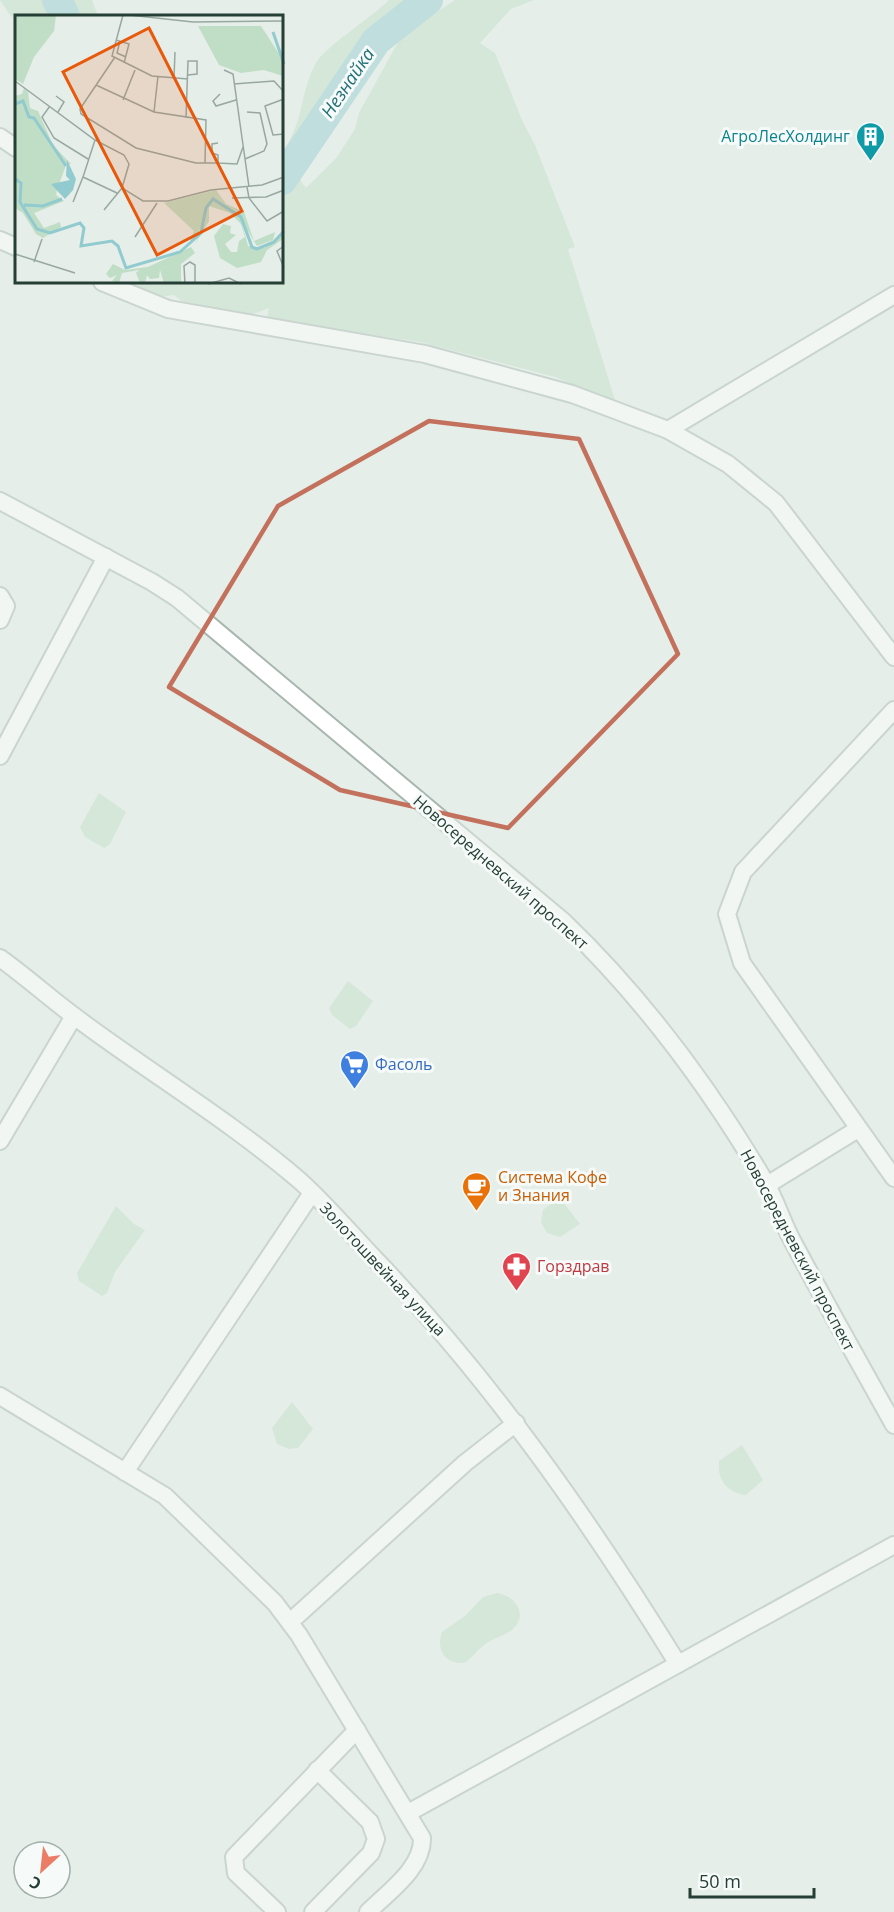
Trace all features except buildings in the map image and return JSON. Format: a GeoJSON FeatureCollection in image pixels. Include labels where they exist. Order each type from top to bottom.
{"type":"FeatureCollection","features":[{"type":"Feature","properties":{"kind":"street"},"geometry":{"type":"LineString","coordinates":[[0,137],[15,147]]}},
{"type":"Feature","properties":{"kind":"street"},"geometry":{"type":"LineString","coordinates":[[0,240],[15,247]]}},
{"type":"Feature","properties":{"kind":"street"},"geometry":{"type":"LineString","coordinates":[[107,284],[168,309],[425,354],[572,393],[668,430],[728,464],[776,503],[894,657]]}},
{"type":"Feature","properties":{"kind":"street"},"geometry":{"type":"LineString","coordinates":[[668,430],[894,295]]}},
{"type":"Feature","properties":{"kind":"street","name":"Новосередневский проспект"},"geometry":{"type":"LineString","coordinates":[[0,501],[106,557],[177,598],[564,922],[616,977],[701,1082],[767,1185],[792,1240],[894,1425]]}},
{"type":"Feature","properties":{"kind":"street"},"geometry":{"type":"LineString","coordinates":[[0,756],[106,557]]}},
{"type":"Feature","properties":{"kind":"street"},"geometry":{"type":"LineString","coordinates":[[0,596],[6,606],[0,620]]}},
{"type":"Feature","properties":{"kind":"street"},"geometry":{"type":"LineString","coordinates":[[894,710],[743,872],[727,914],[742,963],[894,1178]]}},
{"type":"Feature","properties":{"kind":"street","name":"Золотошвейная улица"},"geometry":{"type":"LineString","coordinates":[[0,958],[74,1016],[200,1103],[312,1193],[422,1309],[516,1423],[593,1530],[678,1664]]}},
{"type":"Feature","properties":{"kind":"street"},"geometry":{"type":"LineString","coordinates":[[0,1141],[74,1016]]}},
{"type":"Feature","properties":{"kind":"street"},"geometry":{"type":"LineString","coordinates":[[767,1185],[858,1129]]}},
{"type":"Feature","properties":{"kind":"street"},"geometry":{"type":"LineString","coordinates":[[125,1472],[312,1193]]}},
{"type":"Feature","properties":{"kind":"street"},"geometry":{"type":"LineString","coordinates":[[2,1401],[176,1504],[275,1603],[291,1622],[422,1838],[420,1857],[368,1912]]}},
{"type":"Feature","properties":{"kind":"street"},"geometry":{"type":"LineString","coordinates":[[291,1622],[465,1463],[516,1423]]}},
{"type":"Feature","properties":{"kind":"street"},"geometry":{"type":"LineString","coordinates":[[408,1813],[894,1545]]}},
{"type":"Feature","properties":{"kind":"street"},"geometry":{"type":"LineString","coordinates":[[277,1912],[236,1873],[234,1857],[357,1730]]}},
{"type":"Feature","properties":{"kind":"street"},"geometry":{"type":"LineString","coordinates":[[314,1912],[371,1853],[376,1839],[370,1822],[317,1770]]}},
{"type":"Feature","properties":{"kind":"highlighted area"},"geometry":{"type":"Polygon","coordinates":[[[429,421],[579,439],[678,654],[508,828],[340,790],[169,687],[278,506],[429,421]]]}},
{"type":"Feature","properties":{"kind":"green space"},"geometry":{"type":"Polygon","coordinates":[[[0,0],[92,0],[98,15],[15,15],[15,18],[0,0]]]}},
{"type":"Feature","properties":{"kind":"green space"},"geometry":{"type":"Polygon","coordinates":[[[389,0],[433,0],[406,15],[382,48],[354,68],[327,130],[298,177],[306,188],[337,157],[355,129],[359,113],[402,35],[455,0],[534,0],[511,9],[480,43],[495,53],[522,120],[535,145],[575,247],[568,249],[616,403],[555,377],[420,342],[267,319],[269,308],[243,318],[188,306],[174,295],[158,297],[127,285],[284,284],[284,149],[295,129],[307,84],[317,61],[389,0]]]}},
{"type":"Feature","properties":{"kind":"green space"},"geometry":{"type":"Polygon","coordinates":[[[99,793],[126,812],[110,844],[104,848],[85,837],[80,827],[99,793]]]}},
{"type":"Feature","properties":{"kind":"green space"},"geometry":{"type":"Polygon","coordinates":[[[348,981],[373,1001],[356,1026],[350,1029],[332,1015],[329,1008],[348,981]]]}},
{"type":"Feature","properties":{"kind":"green space"},"geometry":{"type":"Polygon","coordinates":[[[559,1197],[580,1224],[560,1237],[547,1233],[541,1222],[543,1210],[559,1197]]]}},
{"type":"Feature","properties":{"kind":"green space"},"geometry":{"type":"Polygon","coordinates":[[[116,1206],[134,1224],[145,1230],[115,1272],[107,1293],[102,1296],[79,1281],[77,1273],[116,1206]]]}},
{"type":"Feature","properties":{"kind":"green space"},"geometry":{"type":"Polygon","coordinates":[[[292,1402],[313,1429],[298,1448],[289,1449],[277,1444],[272,1428],[292,1402]]]}},
{"type":"Feature","properties":{"kind":"green space"},"geometry":{"type":"Polygon","coordinates":[[[742,1445],[763,1480],[746,1495],[733,1492],[725,1484],[719,1468],[719,1461],[742,1445]]]}},
{"type":"Feature","properties":{"kind":"green space"},"geometry":{"type":"Polygon","coordinates":[[[497,1593],[514,1601],[520,1617],[518,1623],[510,1631],[484,1645],[464,1663],[451,1661],[441,1650],[442,1632],[466,1615],[483,1597],[497,1593]]]}},
{"type":"Feature","properties":{"kind":"waterway","name":"Незнайка"},"geometry":{"type":"LineString","coordinates":[[57,0],[64,15]]}},
{"type":"Feature","properties":{"kind":"waterway","name":"Незнайка"},"geometry":{"type":"LineString","coordinates":[[284,177],[376,41],[428,0]]}},
{"type":"Feature","properties":{"kind":"place","name":"АгроЛесХолдинг"},"geometry":{"type":"Point","coordinates":[871,162]}},
{"type":"Feature","properties":{"kind":"place","name":"Фасоль"},"geometry":{"type":"Point","coordinates":[354,1090]}},
{"type":"Feature","properties":{"kind":"place","name":"Система Кофе и Знания"},"geometry":{"type":"Point","coordinates":[477,1212]}},
{"type":"Feature","properties":{"kind":"place","name":"Горздрав"},"geometry":{"type":"Point","coordinates":[516,1292]}}]}
